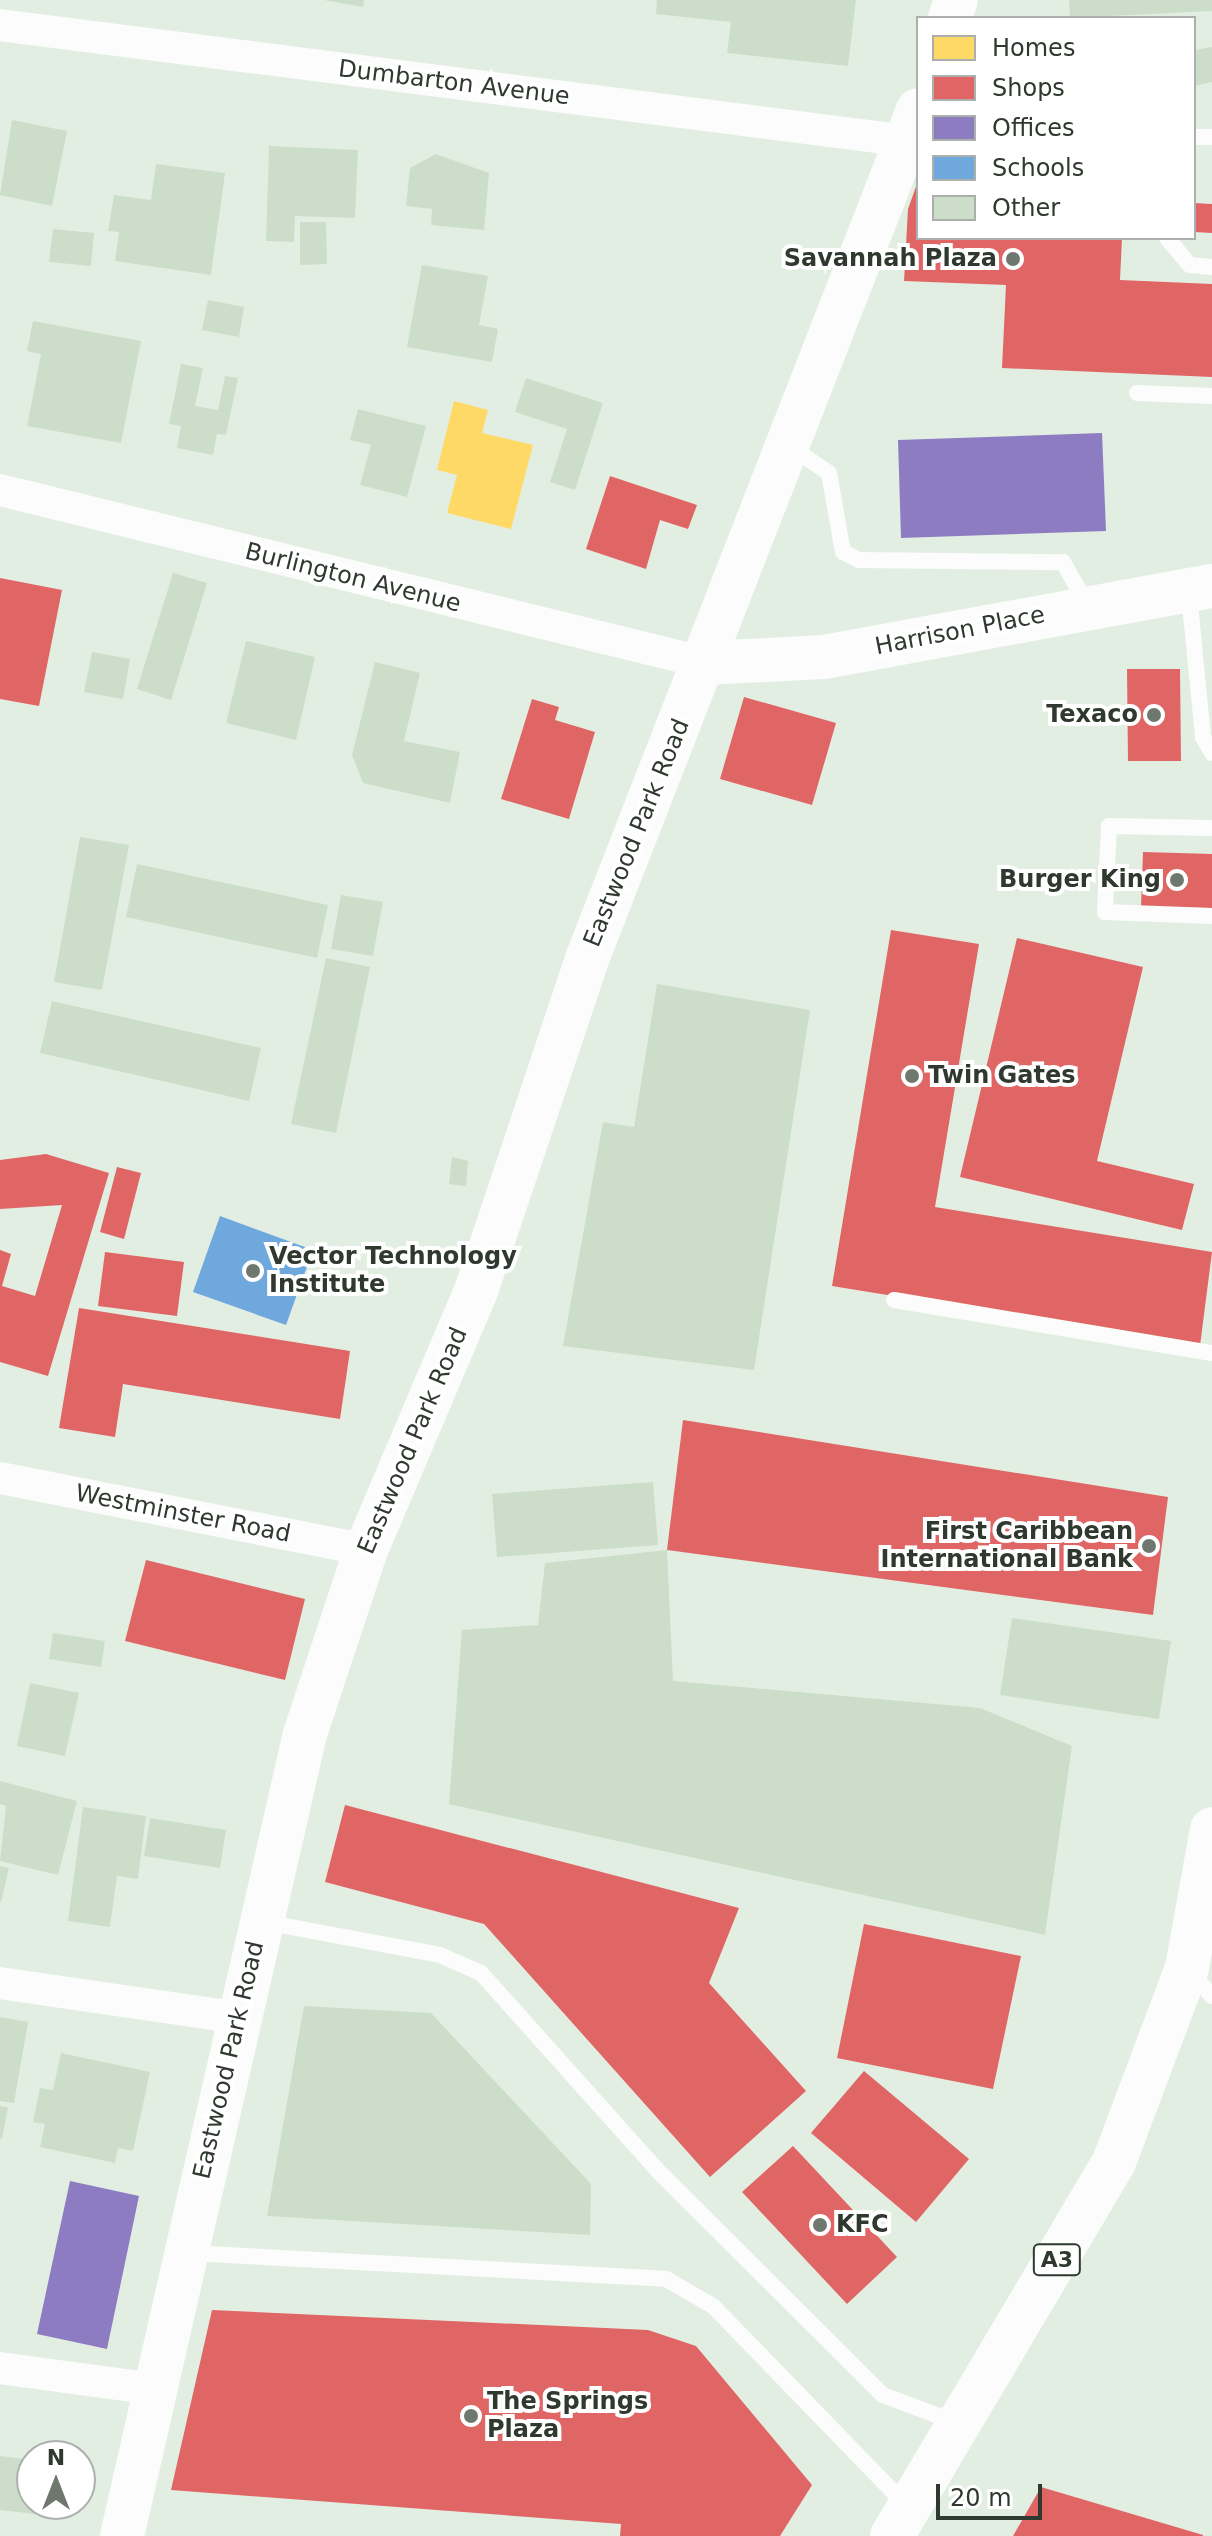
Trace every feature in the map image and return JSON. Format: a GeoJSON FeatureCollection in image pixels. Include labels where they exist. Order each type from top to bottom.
{"type":"FeatureCollection","features":[{"type":"Feature","properties":{"kind":"main road","name":"Eastwood Park Road"},"geometry":{"type":"LineString","coordinates":[[122,2536],[305,1734],[366,1550],[477,1288],[587,959],[706,663],[913,126]]}},
{"type":"Feature","properties":{"kind":"main road","name":"Harrison Place"},"geometry":{"type":"LineString","coordinates":[[706,663],[824,657],[1200,588]]}},
{"type":"Feature","properties":{"kind":"main road","name":"A3"},"geometry":{"type":"LineString","coordinates":[[902,2523],[1114,2162],[1200,1982],[1212,1829]]}},
{"type":"Feature","properties":{"kind":"street","name":"Dumbarton Avenue"},"geometry":{"type":"LineString","coordinates":[[0,25],[913,126]]}},
{"type":"Feature","properties":{"kind":"street","name":"Burlington Avenue"},"geometry":{"type":"LineString","coordinates":[[0,490],[706,663]]}},
{"type":"Feature","properties":{"kind":"street","name":"Westminster Road"},"geometry":{"type":"LineString","coordinates":[[0,1478],[366,1550]]}},
{"type":"Feature","properties":{"kind":"street"},"geometry":{"type":"LineString","coordinates":[[0,1983],[239,2018]]}},
{"type":"Feature","properties":{"kind":"street"},"geometry":{"type":"LineString","coordinates":[[0,2368],[156,2389]]}},
{"type":"Feature","properties":{"kind":"lane"},"geometry":{"type":"LineString","coordinates":[[1169,240],[1190,265],[1212,267]]}},
{"type":"Feature","properties":{"kind":"lane"},"geometry":{"type":"LineString","coordinates":[[1137,393],[1212,396]]}},
{"type":"Feature","properties":{"kind":"lane"},"geometry":{"type":"LineString","coordinates":[[789,446],[829,473],[843,552],[859,560],[1063,562],[1088,607]]}},
{"type":"Feature","properties":{"kind":"lane"},"geometry":{"type":"LineString","coordinates":[[1200,588],[1203,737],[1212,753]]}},
{"type":"Feature","properties":{"kind":"lane"},"geometry":{"type":"LineString","coordinates":[[1212,828],[1109,826],[1105,912],[1212,916]]}},
{"type":"Feature","properties":{"kind":"lane"},"geometry":{"type":"LineString","coordinates":[[894,1300],[1212,1353]]}},
{"type":"Feature","properties":{"kind":"lane"},"geometry":{"type":"LineString","coordinates":[[261,1922],[440,1955],[481,1973],[660,2173],[883,2395],[929,2418],[961,2423]]}},
{"type":"Feature","properties":{"kind":"lane"},"geometry":{"type":"LineString","coordinates":[[185,2253],[666,2279],[713,2306],[902,2523]]}},
{"type":"Feature","properties":{"kind":"building: Homes"},"geometry":{"type":"Polygon","coordinates":[[[454,401],[488,410],[482,433],[533,445],[511,529],[447,513],[457,475],[437,470],[454,401]]]}},
{"type":"Feature","properties":{"kind":"building: Shops","name":"Savannah Plaza"},"geometry":{"type":"Polygon","coordinates":[[[916,187],[916,240],[1122,240],[1120,280],[1212,284],[1212,377],[1002,368],[1006,285],[904,281],[908,209],[916,187]]]}},
{"type":"Feature","properties":{"kind":"building: Shops"},"geometry":{"type":"Polygon","coordinates":[[[1196,203],[1212,204],[1212,233],[1196,232],[1196,203]]]}},
{"type":"Feature","properties":{"kind":"building: Shops"},"geometry":{"type":"Polygon","coordinates":[[[610,476],[697,505],[688,529],[660,520],[646,569],[586,549],[610,476]]]}},
{"type":"Feature","properties":{"kind":"building: Shops"},"geometry":{"type":"Polygon","coordinates":[[[0,578],[62,590],[39,706],[0,699],[0,578]]]}},
{"type":"Feature","properties":{"kind":"building: Shops","name":"Texaco"},"geometry":{"type":"Polygon","coordinates":[[[1127,669],[1180,669],[1181,761],[1128,761],[1127,669]]]}},
{"type":"Feature","properties":{"kind":"building: Shops"},"geometry":{"type":"Polygon","coordinates":[[[744,697],[836,723],[812,805],[720,779],[744,697]]]}},
{"type":"Feature","properties":{"kind":"building: Shops"},"geometry":{"type":"Polygon","coordinates":[[[532,699],[559,707],[555,720],[595,732],[569,819],[501,799],[532,699]]]}},
{"type":"Feature","properties":{"kind":"building: Shops","name":"Burger King"},"geometry":{"type":"Polygon","coordinates":[[[1143,852],[1212,854],[1212,908],[1141,907],[1143,852]]]}},
{"type":"Feature","properties":{"kind":"building: Shops","name":"Twin Gates"},"geometry":{"type":"Polygon","coordinates":[[[891,930],[979,944],[935,1207],[1212,1252],[1200,1346],[832,1286],[891,930]]]}},
{"type":"Feature","properties":{"kind":"building: Shops"},"geometry":{"type":"Polygon","coordinates":[[[1017,938],[1143,967],[1097,1161],[1194,1184],[1182,1230],[960,1177],[1017,938]]]}},
{"type":"Feature","properties":{"kind":"building: Shops"},"geometry":{"type":"Polygon","coordinates":[[[46,1154],[109,1173],[48,1376],[0,1362],[0,1250],[11,1254],[2,1286],[35,1296],[62,1205],[0,1209],[0,1160],[46,1154]]]}},
{"type":"Feature","properties":{"kind":"building: Shops"},"geometry":{"type":"Polygon","coordinates":[[[117,1167],[141,1173],[124,1239],[100,1232],[117,1167]]]}},
{"type":"Feature","properties":{"kind":"building: Shops"},"geometry":{"type":"Polygon","coordinates":[[[105,1252],[184,1262],[177,1316],[98,1306],[105,1252]]]}},
{"type":"Feature","properties":{"kind":"building: Shops"},"geometry":{"type":"Polygon","coordinates":[[[79,1308],[350,1351],[340,1419],[123,1384],[115,1437],[59,1428],[79,1308]]]}},
{"type":"Feature","properties":{"kind":"building: Shops"},"geometry":{"type":"Polygon","coordinates":[[[683,1420],[1168,1497],[1153,1615],[667,1550],[683,1420]]]}},
{"type":"Feature","properties":{"kind":"building: Shops"},"geometry":{"type":"Polygon","coordinates":[[[146,1560],[305,1599],[285,1680],[125,1641],[146,1560]]]}},
{"type":"Feature","properties":{"kind":"building: Shops"},"geometry":{"type":"Polygon","coordinates":[[[345,1805],[739,1908],[709,1983],[806,2091],[710,2177],[484,1924],[325,1882],[345,1805]]]}},
{"type":"Feature","properties":{"kind":"building: Shops"},"geometry":{"type":"Polygon","coordinates":[[[864,1924],[1021,1956],[993,2089],[837,2058],[864,1924]]]}},
{"type":"Feature","properties":{"kind":"building: Shops"},"geometry":{"type":"Polygon","coordinates":[[[864,2071],[969,2159],[916,2222],[811,2133],[864,2071]]]}},
{"type":"Feature","properties":{"kind":"building: Shops","name":"KFC"},"geometry":{"type":"Polygon","coordinates":[[[793,2146],[897,2257],[847,2304],[742,2192],[793,2146]]]}},
{"type":"Feature","properties":{"kind":"building: Shops","name":"The Springs Plaza"},"geometry":{"type":"Polygon","coordinates":[[[212,2310],[648,2330],[696,2346],[812,2485],[780,2536],[620,2536],[621,2524],[171,2490],[212,2310]]]}},
{"type":"Feature","properties":{"kind":"building: Shops"},"geometry":{"type":"Polygon","coordinates":[[[1041,2487],[1203,2535],[1203,2536],[1013,2536],[1041,2487]]]}},
{"type":"Feature","properties":{"kind":"building: Offices"},"geometry":{"type":"Polygon","coordinates":[[[1102,433],[1106,531],[901,538],[898,440],[1102,433]]]}},
{"type":"Feature","properties":{"kind":"building: Offices"},"geometry":{"type":"Polygon","coordinates":[[[70,2181],[139,2196],[107,2349],[37,2334],[70,2181]]]}},
{"type":"Feature","properties":{"kind":"building: Schools","name":"Vector Technology Institute"},"geometry":{"type":"Polygon","coordinates":[[[220,1216],[313,1250],[286,1325],[193,1292],[220,1216]]]}},
{"type":"Feature","properties":{"kind":"building: Other"},"geometry":{"type":"Polygon","coordinates":[[[324,0],[364,0],[363,7],[324,0]]]}},
{"type":"Feature","properties":{"kind":"building: Other"},"geometry":{"type":"Polygon","coordinates":[[[657,0],[856,0],[848,66],[727,53],[731,22],[656,14],[657,0]]]}},
{"type":"Feature","properties":{"kind":"building: Other"},"geometry":{"type":"Polygon","coordinates":[[[1069,0],[1212,0],[1212,11],[1070,16],[1069,0]]]}},
{"type":"Feature","properties":{"kind":"building: Other"},"geometry":{"type":"Polygon","coordinates":[[[1212,47],[1212,82],[1196,86],[1196,50],[1212,47]]]}},
{"type":"Feature","properties":{"kind":"building: Other"},"geometry":{"type":"Polygon","coordinates":[[[12,120],[67,131],[52,206],[0,195],[12,120]]]}},
{"type":"Feature","properties":{"kind":"building: Other"},"geometry":{"type":"Polygon","coordinates":[[[269,146],[358,150],[355,218],[295,216],[294,242],[266,241],[269,146]]]}},
{"type":"Feature","properties":{"kind":"building: Other"},"geometry":{"type":"Polygon","coordinates":[[[436,154],[489,173],[484,230],[431,225],[432,209],[406,206],[410,168],[436,154]]]}},
{"type":"Feature","properties":{"kind":"building: Other"},"geometry":{"type":"Polygon","coordinates":[[[156,164],[225,173],[211,275],[115,261],[119,232],[108,231],[114,195],[151,200],[156,164]]]}},
{"type":"Feature","properties":{"kind":"building: Other"},"geometry":{"type":"Polygon","coordinates":[[[300,222],[326,222],[327,264],[300,265],[300,222]]]}},
{"type":"Feature","properties":{"kind":"building: Other"},"geometry":{"type":"Polygon","coordinates":[[[53,229],[94,233],[91,266],[49,262],[53,229]]]}},
{"type":"Feature","properties":{"kind":"building: Other"},"geometry":{"type":"Polygon","coordinates":[[[422,265],[488,276],[479,325],[498,329],[492,362],[407,347],[422,265]]]}},
{"type":"Feature","properties":{"kind":"building: Other"},"geometry":{"type":"Polygon","coordinates":[[[208,300],[244,307],[239,337],[202,330],[208,300]]]}},
{"type":"Feature","properties":{"kind":"building: Other"},"geometry":{"type":"Polygon","coordinates":[[[33,321],[141,341],[121,443],[27,426],[41,354],[27,351],[33,321]]]}},
{"type":"Feature","properties":{"kind":"building: Other"},"geometry":{"type":"Polygon","coordinates":[[[181,364],[203,368],[195,406],[218,410],[225,376],[238,378],[226,435],[217,434],[213,455],[177,448],[181,426],[169,424],[181,364]]]}},
{"type":"Feature","properties":{"kind":"building: Other"},"geometry":{"type":"Polygon","coordinates":[[[526,378],[603,403],[575,490],[550,482],[567,429],[515,412],[526,378]]]}},
{"type":"Feature","properties":{"kind":"building: Other"},"geometry":{"type":"Polygon","coordinates":[[[358,409],[426,426],[407,497],[360,485],[371,445],[350,440],[358,409]]]}},
{"type":"Feature","properties":{"kind":"building: Other"},"geometry":{"type":"Polygon","coordinates":[[[173,573],[207,583],[171,700],[137,689],[173,573]]]}},
{"type":"Feature","properties":{"kind":"building: Other"},"geometry":{"type":"Polygon","coordinates":[[[246,641],[315,657],[296,740],[226,723],[246,641]]]}},
{"type":"Feature","properties":{"kind":"building: Other"},"geometry":{"type":"Polygon","coordinates":[[[92,652],[130,659],[123,699],[84,692],[92,652]]]}},
{"type":"Feature","properties":{"kind":"building: Other"},"geometry":{"type":"Polygon","coordinates":[[[375,662],[420,673],[404,741],[460,752],[450,803],[363,783],[352,755],[375,662]]]}},
{"type":"Feature","properties":{"kind":"building: Other"},"geometry":{"type":"Polygon","coordinates":[[[80,837],[129,845],[102,990],[54,982],[80,837]]]}},
{"type":"Feature","properties":{"kind":"building: Other"},"geometry":{"type":"Polygon","coordinates":[[[137,864],[328,905],[317,958],[126,917],[137,864]]]}},
{"type":"Feature","properties":{"kind":"building: Other"},"geometry":{"type":"Polygon","coordinates":[[[341,895],[383,902],[373,956],[331,949],[341,895]]]}},
{"type":"Feature","properties":{"kind":"building: Other"},"geometry":{"type":"Polygon","coordinates":[[[326,958],[370,967],[336,1133],[291,1124],[326,958]]]}},
{"type":"Feature","properties":{"kind":"building: Other"},"geometry":{"type":"Polygon","coordinates":[[[657,984],[810,1010],[754,1370],[563,1346],[603,1122],[634,1127],[657,984]]]}},
{"type":"Feature","properties":{"kind":"building: Other"},"geometry":{"type":"Polygon","coordinates":[[[52,1001],[261,1048],[249,1101],[40,1053],[52,1001]]]}},
{"type":"Feature","properties":{"kind":"building: Other"},"geometry":{"type":"Polygon","coordinates":[[[452,1157],[468,1161],[466,1186],[449,1184],[452,1157]]]}},
{"type":"Feature","properties":{"kind":"building: Other"},"geometry":{"type":"Polygon","coordinates":[[[653,1482],[658,1545],[497,1557],[492,1494],[653,1482]]]}},
{"type":"Feature","properties":{"kind":"building: Other"},"geometry":{"type":"Polygon","coordinates":[[[667,1550],[673,1681],[980,1708],[1072,1746],[1045,1935],[449,1804],[462,1630],[538,1625],[545,1563],[667,1550]]]}},
{"type":"Feature","properties":{"kind":"building: Other"},"geometry":{"type":"Polygon","coordinates":[[[1012,1618],[1171,1641],[1159,1719],[1000,1695],[1012,1618]]]}},
{"type":"Feature","properties":{"kind":"building: Other"},"geometry":{"type":"Polygon","coordinates":[[[53,1633],[105,1641],[101,1667],[49,1659],[53,1633]]]}},
{"type":"Feature","properties":{"kind":"building: Other"},"geometry":{"type":"Polygon","coordinates":[[[30,1683],[79,1693],[65,1756],[17,1746],[30,1683]]]}},
{"type":"Feature","properties":{"kind":"building: Other"},"geometry":{"type":"Polygon","coordinates":[[[0,1781],[77,1801],[58,1875],[0,1861],[6,1806],[0,1804],[0,1781]]]}},
{"type":"Feature","properties":{"kind":"building: Other"},"geometry":{"type":"Polygon","coordinates":[[[83,1807],[146,1816],[138,1879],[117,1876],[110,1927],[68,1921],[83,1807]]]}},
{"type":"Feature","properties":{"kind":"building: Other"},"geometry":{"type":"Polygon","coordinates":[[[150,1818],[226,1830],[220,1868],[144,1856],[150,1818]]]}},
{"type":"Feature","properties":{"kind":"building: Other"},"geometry":{"type":"Polygon","coordinates":[[[0,1866],[9,1868],[1,1902],[0,1902],[0,1866]]]}},
{"type":"Feature","properties":{"kind":"building: Other"},"geometry":{"type":"Polygon","coordinates":[[[304,2006],[431,2013],[591,2184],[590,2235],[267,2216],[304,2006]]]}},
{"type":"Feature","properties":{"kind":"building: Other"},"geometry":{"type":"Polygon","coordinates":[[[0,2017],[28,2022],[14,2103],[0,2101],[0,2017]]]}},
{"type":"Feature","properties":{"kind":"building: Other"},"geometry":{"type":"Polygon","coordinates":[[[61,2053],[150,2072],[133,2151],[118,2148],[115,2163],[40,2147],[45,2124],[33,2122],[40,2088],[53,2090],[61,2053]]]}},
{"type":"Feature","properties":{"kind":"building: Other"},"geometry":{"type":"Polygon","coordinates":[[[0,2106],[8,2107],[2,2139],[0,2139],[0,2106]]]}},
{"type":"Feature","properties":{"kind":"building: Other"},"geometry":{"type":"Polygon","coordinates":[[[0,2456],[16,2458],[16,2512],[0,2510],[0,2456]]]}},
{"type":"Feature","properties":{"kind":"place","name":"Savannah Plaza"},"geometry":{"type":"Point","coordinates":[1013,259]}},
{"type":"Feature","properties":{"kind":"place","name":"Texaco"},"geometry":{"type":"Point","coordinates":[1154,715]}},
{"type":"Feature","properties":{"kind":"place","name":"Burger King"},"geometry":{"type":"Point","coordinates":[1177,880]}},
{"type":"Feature","properties":{"kind":"place","name":"Twin Gates"},"geometry":{"type":"Point","coordinates":[912,1076]}},
{"type":"Feature","properties":{"kind":"place","name":"Vector Technology Institute"},"geometry":{"type":"Point","coordinates":[253,1271]}},
{"type":"Feature","properties":{"kind":"place","name":"First Caribbean International Bank"},"geometry":{"type":"Point","coordinates":[1149,1546]}},
{"type":"Feature","properties":{"kind":"place","name":"KFC"},"geometry":{"type":"Point","coordinates":[820,2225]}},
{"type":"Feature","properties":{"kind":"place","name":"The Springs Plaza"},"geometry":{"type":"Point","coordinates":[471,2416]}}]}
